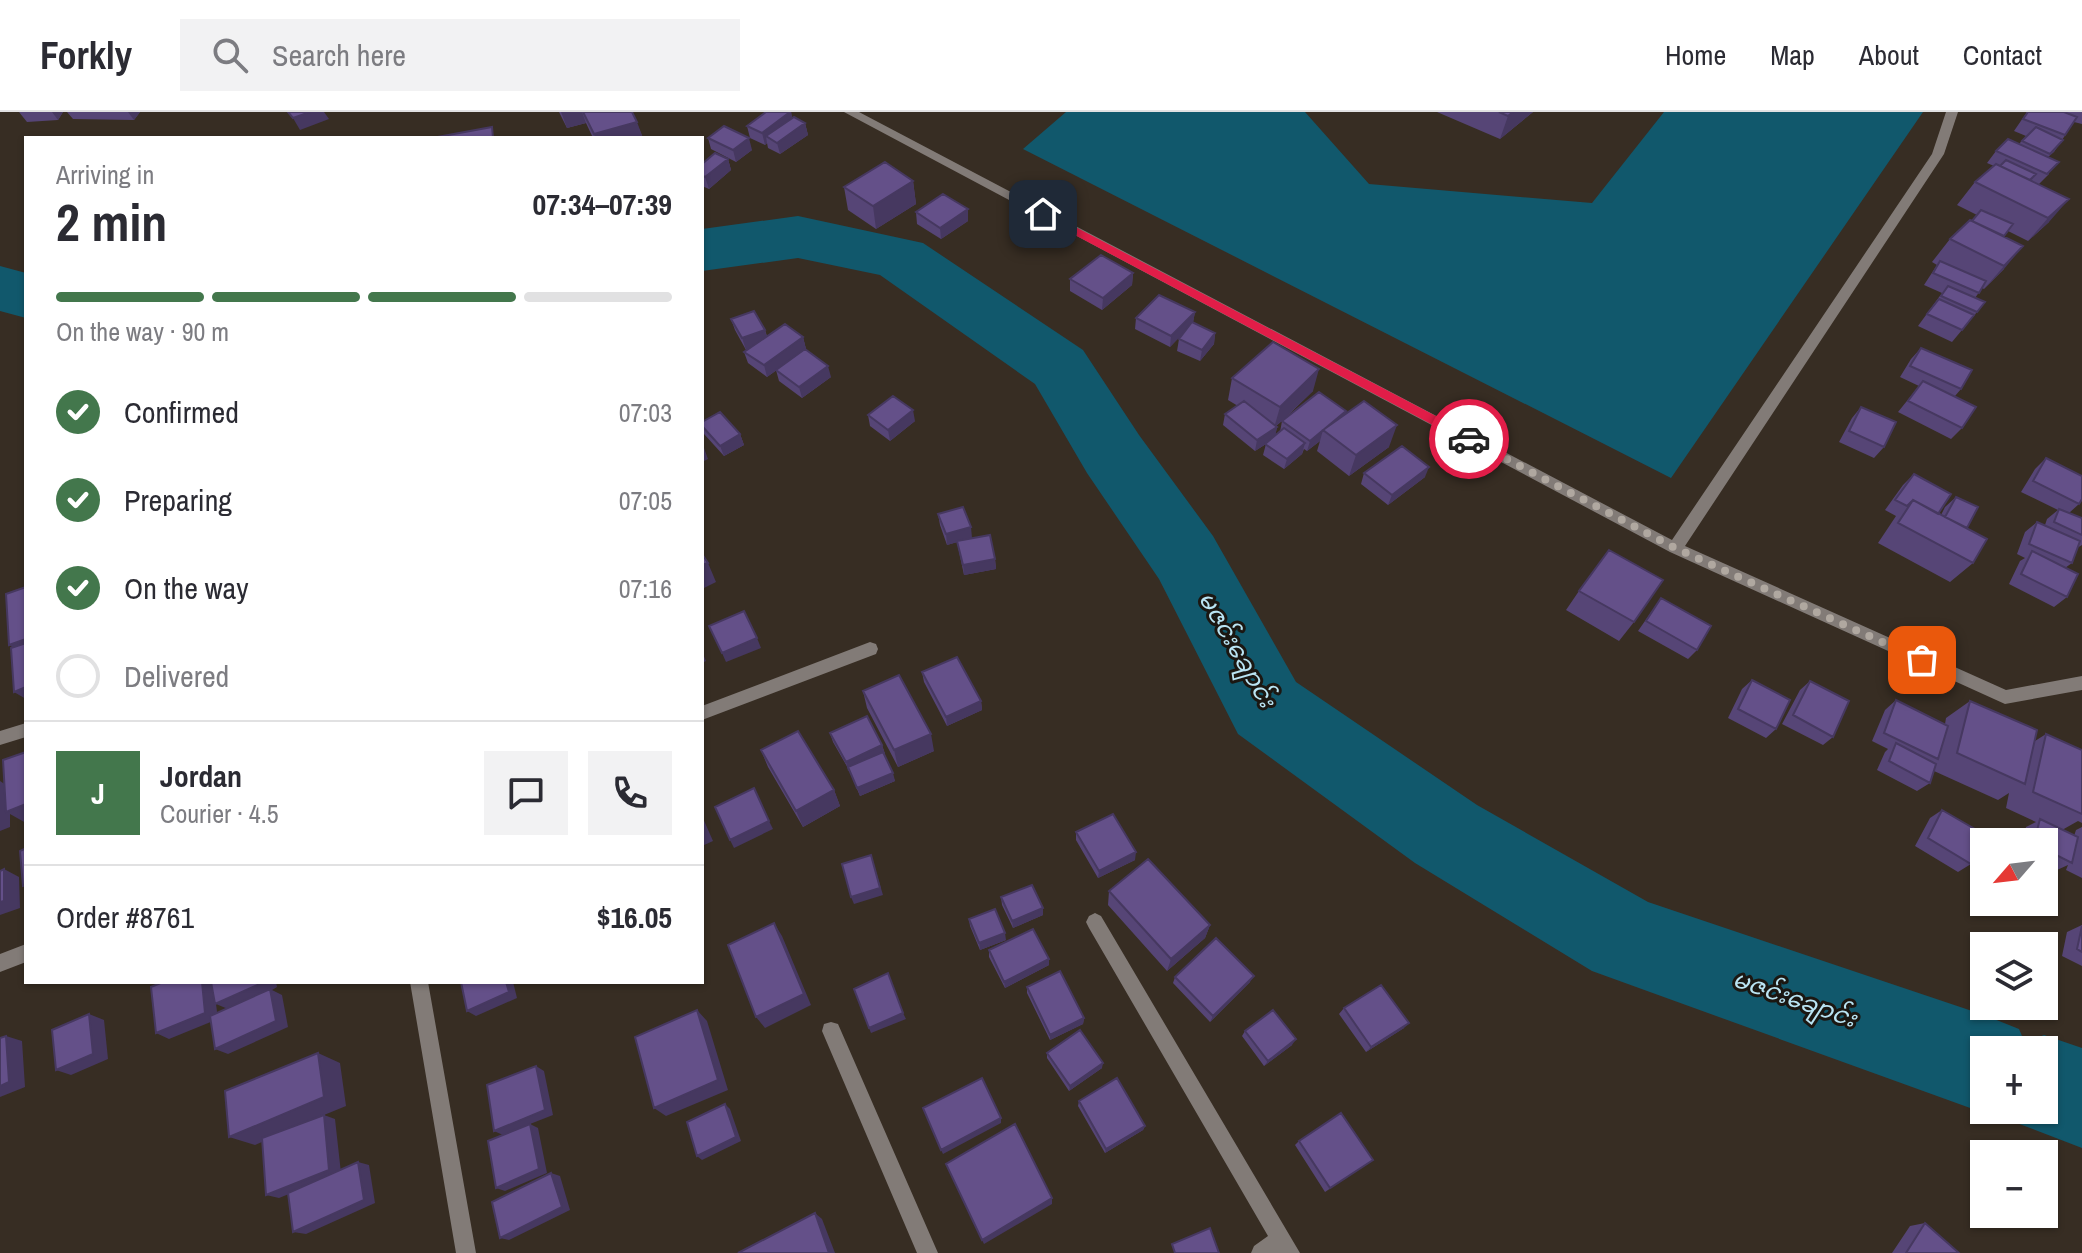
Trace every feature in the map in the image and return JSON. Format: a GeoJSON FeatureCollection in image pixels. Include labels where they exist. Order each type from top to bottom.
{"type":"FeatureCollection","features":[{"type":"Feature","properties":{"kind":"street"},"geometry":{"type":"LineString","coordinates":[[850,112],[1675,548],[2005,697],[2082,683]]}},
{"type":"Feature","properties":{"kind":"street"},"geometry":{"type":"LineString","coordinates":[[1675,548],[1938,154],[1952,112]]}},
{"type":"Feature","properties":{"kind":"street"},"geometry":{"type":"LineString","coordinates":[[704,712],[870,649]]}},
{"type":"Feature","properties":{"kind":"street"},"geometry":{"type":"LineString","coordinates":[[0,738],[24,731]]}},
{"type":"Feature","properties":{"kind":"street"},"geometry":{"type":"LineString","coordinates":[[1095,922],[1285,1246],[1261,1253]]}},
{"type":"Feature","properties":{"kind":"street"},"geometry":{"type":"LineString","coordinates":[[0,963],[24,954]]}},
{"type":"Feature","properties":{"kind":"street"},"geometry":{"type":"LineString","coordinates":[[419,984],[466,1253]]}},
{"type":"Feature","properties":{"kind":"street"},"geometry":{"type":"LineString","coordinates":[[831,1031],[928,1253]]}},
{"type":"Feature","properties":{"kind":"water"},"geometry":{"type":"Polygon","coordinates":[[[1066,112],[1305,112],[1369,184],[1592,203],[1664,112],[1923,112],[1671,478],[1023,149],[1066,112]]]}},
{"type":"Feature","properties":{"kind":"building"},"geometry":{"type":"Polygon","coordinates":[[[288,112],[310,112],[293,118],[288,112]]]}},
{"type":"Feature","properties":{"kind":"building"},"geometry":{"type":"Polygon","coordinates":[[[583,112],[632,112],[637,122],[594,134],[583,112]]]}},
{"type":"Feature","properties":{"kind":"building"},"geometry":{"type":"Polygon","coordinates":[[[766,112],[790,112],[762,133],[747,126],[766,112]]]}},
{"type":"Feature","properties":{"kind":"building"},"geometry":{"type":"Polygon","coordinates":[[[2028,112],[2064,112],[2077,117],[2065,135],[2023,119],[2028,112]]]}},
{"type":"Feature","properties":{"kind":"building"},"geometry":{"type":"Polygon","coordinates":[[[794,117],[805,123],[777,143],[766,136],[794,117]]]}},
{"type":"Feature","properties":{"kind":"building"},"geometry":{"type":"Polygon","coordinates":[[[724,126],[749,138],[733,150],[708,138],[724,126]]]}},
{"type":"Feature","properties":{"kind":"building"},"geometry":{"type":"Polygon","coordinates":[[[492,127],[493,136],[443,136],[492,127]]]}},
{"type":"Feature","properties":{"kind":"building"},"geometry":{"type":"Polygon","coordinates":[[[2036,127],[2063,140],[2050,154],[2022,141],[2036,127]]]}},
{"type":"Feature","properties":{"kind":"building"},"geometry":{"type":"Polygon","coordinates":[[[2008,139],[2059,162],[2047,174],[1996,151],[2008,139]]]}},
{"type":"Feature","properties":{"kind":"building"},"geometry":{"type":"Polygon","coordinates":[[[715,153],[728,159],[705,177],[704,162],[715,153]]]}},
{"type":"Feature","properties":{"kind":"building"},"geometry":{"type":"Polygon","coordinates":[[[2006,160],[2036,174],[2030,180],[2000,166],[2006,160]]]}},
{"type":"Feature","properties":{"kind":"building"},"geometry":{"type":"Polygon","coordinates":[[[885,162],[913,181],[873,206],[844,187],[885,162]]]}},
{"type":"Feature","properties":{"kind":"building"},"geometry":{"type":"Polygon","coordinates":[[[1996,164],[2069,199],[2048,218],[1975,182],[1996,164]]]}},
{"type":"Feature","properties":{"kind":"building"},"geometry":{"type":"Polygon","coordinates":[[[943,194],[968,209],[940,228],[916,212],[943,194]]]}},
{"type":"Feature","properties":{"kind":"building"},"geometry":{"type":"Polygon","coordinates":[[[1981,210],[2013,224],[2004,236],[1972,221],[1981,210]]]}},
{"type":"Feature","properties":{"kind":"building"},"geometry":{"type":"Polygon","coordinates":[[[1970,220],[2023,246],[2004,266],[1950,239],[1970,220]]]}},
{"type":"Feature","properties":{"kind":"building"},"geometry":{"type":"Polygon","coordinates":[[[1101,255],[1133,273],[1103,298],[1070,279],[1101,255]]]}},
{"type":"Feature","properties":{"kind":"building"},"geometry":{"type":"Polygon","coordinates":[[[1940,261],[1986,281],[1979,293],[1933,273],[1940,261]]]}},
{"type":"Feature","properties":{"kind":"building"},"geometry":{"type":"Polygon","coordinates":[[[1948,286],[1985,302],[1977,312],[1941,296],[1948,286]]]}},
{"type":"Feature","properties":{"kind":"building"},"geometry":{"type":"Polygon","coordinates":[[[1159,295],[1195,312],[1171,336],[1136,318],[1159,295]]]}},
{"type":"Feature","properties":{"kind":"building"},"geometry":{"type":"Polygon","coordinates":[[[1939,299],[1974,315],[1962,330],[1927,314],[1939,299]]]}},
{"type":"Feature","properties":{"kind":"building"},"geometry":{"type":"Polygon","coordinates":[[[754,311],[765,330],[742,338],[731,319],[754,311]]]}},
{"type":"Feature","properties":{"kind":"building"},"geometry":{"type":"Polygon","coordinates":[[[1192,322],[1215,333],[1202,350],[1179,339],[1192,322]]]}},
{"type":"Feature","properties":{"kind":"building"},"geometry":{"type":"Polygon","coordinates":[[[785,324],[803,337],[764,365],[744,352],[785,324]]]}},
{"type":"Feature","properties":{"kind":"building"},"geometry":{"type":"Polygon","coordinates":[[[1273,342],[1319,369],[1280,407],[1232,378],[1273,342]]]}},
{"type":"Feature","properties":{"kind":"building"},"geometry":{"type":"Polygon","coordinates":[[[1921,348],[1972,370],[1961,389],[1910,366],[1921,348]]]}},
{"type":"Feature","properties":{"kind":"building"},"geometry":{"type":"Polygon","coordinates":[[[805,349],[828,366],[799,387],[776,370],[805,349]]]}},
{"type":"Feature","properties":{"kind":"building"},"geometry":{"type":"Polygon","coordinates":[[[1923,381],[1976,407],[1962,428],[1908,401],[1923,381]]]}},
{"type":"Feature","properties":{"kind":"building"},"geometry":{"type":"Polygon","coordinates":[[[1319,392],[1346,411],[1310,441],[1282,421],[1319,392]]]}},
{"type":"Feature","properties":{"kind":"building"},"geometry":{"type":"Polygon","coordinates":[[[893,396],[913,410],[888,430],[868,415],[893,396]]]}},
{"type":"Feature","properties":{"kind":"building"},"geometry":{"type":"Polygon","coordinates":[[[1244,401],[1277,427],[1257,440],[1225,414],[1244,401]]]}},
{"type":"Feature","properties":{"kind":"building"},"geometry":{"type":"Polygon","coordinates":[[[1364,401],[1397,425],[1356,455],[1323,430],[1364,401]]]}},
{"type":"Feature","properties":{"kind":"building"},"geometry":{"type":"Polygon","coordinates":[[[1861,407],[1896,422],[1884,447],[1849,431],[1861,407]]]}},
{"type":"Feature","properties":{"kind":"building"},"geometry":{"type":"Polygon","coordinates":[[[720,412],[740,434],[720,446],[704,428],[704,421],[720,412]]]}},
{"type":"Feature","properties":{"kind":"building"},"geometry":{"type":"Polygon","coordinates":[[[1284,428],[1305,443],[1287,459],[1265,444],[1284,428]]]}},
{"type":"Feature","properties":{"kind":"building"},"geometry":{"type":"Polygon","coordinates":[[[1402,446],[1429,467],[1392,495],[1364,473],[1402,446]]]}},
{"type":"Feature","properties":{"kind":"building"},"geometry":{"type":"Polygon","coordinates":[[[2046,458],[2082,476],[2082,499],[2079,504],[2033,481],[2046,458]]]}},
{"type":"Feature","properties":{"kind":"building"},"geometry":{"type":"Polygon","coordinates":[[[1914,474],[1951,494],[1938,514],[1913,500],[1907,506],[1895,500],[1914,474]]]}},
{"type":"Feature","properties":{"kind":"building"},"geometry":{"type":"Polygon","coordinates":[[[1956,497],[1978,507],[1967,528],[1945,517],[1956,497]]]}},
{"type":"Feature","properties":{"kind":"building"},"geometry":{"type":"Polygon","coordinates":[[[1913,500],[1987,539],[1973,563],[1898,523],[1913,500]]]}},
{"type":"Feature","properties":{"kind":"building"},"geometry":{"type":"Polygon","coordinates":[[[963,507],[971,527],[946,534],[938,514],[963,507]]]}},
{"type":"Feature","properties":{"kind":"building"},"geometry":{"type":"Polygon","coordinates":[[[2059,509],[2082,518],[2082,535],[2054,522],[2059,509]]]}},
{"type":"Feature","properties":{"kind":"building"},"geometry":{"type":"Polygon","coordinates":[[[2037,522],[2080,541],[2072,563],[2029,544],[2037,522]]]}},
{"type":"Feature","properties":{"kind":"building"},"geometry":{"type":"Polygon","coordinates":[[[990,535],[995,559],[963,565],[957,541],[990,535]]]}},
{"type":"Feature","properties":{"kind":"building"},"geometry":{"type":"Polygon","coordinates":[[[1609,550],[1663,580],[1634,622],[1579,591],[1609,550]]]}},
{"type":"Feature","properties":{"kind":"building"},"geometry":{"type":"Polygon","coordinates":[[[2032,551],[2078,574],[2067,597],[2021,574],[2032,551]]]}},
{"type":"Feature","properties":{"kind":"building"},"geometry":{"type":"Polygon","coordinates":[[[24,588],[24,640],[9,645],[6,594],[24,588]]]}},
{"type":"Feature","properties":{"kind":"building"},"geometry":{"type":"Polygon","coordinates":[[[1661,598],[1711,626],[1697,650],[1646,621],[1661,598]]]}},
{"type":"Feature","properties":{"kind":"building"},"geometry":{"type":"Polygon","coordinates":[[[744,611],[757,638],[722,653],[709,626],[744,611]]]}},
{"type":"Feature","properties":{"kind":"building"},"geometry":{"type":"Polygon","coordinates":[[[24,644],[24,688],[14,692],[11,648],[24,644]]]}},
{"type":"Feature","properties":{"kind":"building"},"geometry":{"type":"Polygon","coordinates":[[[957,657],[981,701],[946,717],[922,672],[957,657]]]}},
{"type":"Feature","properties":{"kind":"building"},"geometry":{"type":"Polygon","coordinates":[[[899,675],[931,734],[894,750],[863,691],[899,675]]]}},
{"type":"Feature","properties":{"kind":"building"},"geometry":{"type":"Polygon","coordinates":[[[1752,680],[1790,700],[1776,729],[1738,709],[1752,680]]]}},
{"type":"Feature","properties":{"kind":"building"},"geometry":{"type":"Polygon","coordinates":[[[1810,681],[1849,701],[1833,737],[1793,715],[1810,681]]]}},
{"type":"Feature","properties":{"kind":"building"},"geometry":{"type":"Polygon","coordinates":[[[1896,700],[1948,726],[1938,759],[1884,733],[1896,700]]]}},
{"type":"Feature","properties":{"kind":"building"},"geometry":{"type":"Polygon","coordinates":[[[1970,701],[2037,730],[2025,784],[1957,753],[1970,701]]]}},
{"type":"Feature","properties":{"kind":"building"},"geometry":{"type":"Polygon","coordinates":[[[867,716],[882,745],[846,762],[830,733],[867,716]]]}},
{"type":"Feature","properties":{"kind":"building"},"geometry":{"type":"Polygon","coordinates":[[[798,731],[834,790],[796,811],[761,750],[798,731]]]}},
{"type":"Feature","properties":{"kind":"building"},"geometry":{"type":"Polygon","coordinates":[[[2046,734],[2082,750],[2082,814],[2033,792],[2046,734]]]}},
{"type":"Feature","properties":{"kind":"building"},"geometry":{"type":"Polygon","coordinates":[[[1896,743],[1936,764],[1930,783],[1889,761],[1896,743]]]}},
{"type":"Feature","properties":{"kind":"building"},"geometry":{"type":"Polygon","coordinates":[[[883,752],[893,773],[857,788],[848,767],[883,752]]]}},
{"type":"Feature","properties":{"kind":"building"},"geometry":{"type":"Polygon","coordinates":[[[24,753],[24,805],[6,812],[3,760],[24,753]]]}},
{"type":"Feature","properties":{"kind":"building"},"geometry":{"type":"Polygon","coordinates":[[[754,788],[769,821],[730,840],[715,807],[754,788]]]}},
{"type":"Feature","properties":{"kind":"building"},"geometry":{"type":"Polygon","coordinates":[[[1942,810],[1973,828],[1970,828],[1970,863],[1928,838],[1942,810]]]}},
{"type":"Feature","properties":{"kind":"building"},"geometry":{"type":"Polygon","coordinates":[[[1113,814],[1136,852],[1099,871],[1076,832],[1113,814]]]}},
{"type":"Feature","properties":{"kind":"building"},"geometry":{"type":"Polygon","coordinates":[[[2040,819],[2078,837],[2072,863],[2058,856],[2058,828],[2038,828],[2040,819]]]}},
{"type":"Feature","properties":{"kind":"building"},"geometry":{"type":"Polygon","coordinates":[[[24,849],[23,886],[20,851],[24,849]]]}},
{"type":"Feature","properties":{"kind":"building"},"geometry":{"type":"Polygon","coordinates":[[[871,855],[880,888],[851,897],[842,864],[871,855]]]}},
{"type":"Feature","properties":{"kind":"building"},"geometry":{"type":"Polygon","coordinates":[[[1148,859],[1210,925],[1171,959],[1109,891],[1148,859]]]}},
{"type":"Feature","properties":{"kind":"building"},"geometry":{"type":"Polygon","coordinates":[[[4,869],[4,901],[0,902],[0,871],[4,869]]]}},
{"type":"Feature","properties":{"kind":"building"},"geometry":{"type":"Polygon","coordinates":[[[1032,885],[1043,908],[1012,921],[1001,897],[1032,885]]]}},
{"type":"Feature","properties":{"kind":"building"},"geometry":{"type":"Polygon","coordinates":[[[995,909],[1005,933],[979,943],[969,919],[995,909]]]}},
{"type":"Feature","properties":{"kind":"building"},"geometry":{"type":"Polygon","coordinates":[[[774,923],[804,994],[756,1017],[728,945],[774,923]]]}},
{"type":"Feature","properties":{"kind":"building"},"geometry":{"type":"Polygon","coordinates":[[[2082,926],[2082,952],[2077,949],[2082,926]]]}},
{"type":"Feature","properties":{"kind":"building"},"geometry":{"type":"Polygon","coordinates":[[[1033,929],[1049,959],[1004,982],[989,950],[1033,929]]]}},
{"type":"Feature","properties":{"kind":"building"},"geometry":{"type":"Polygon","coordinates":[[[1216,938],[1254,976],[1213,1016],[1175,977],[1216,938]]]}},
{"type":"Feature","properties":{"kind":"building"},"geometry":{"type":"Polygon","coordinates":[[[1060,971],[1084,1018],[1050,1035],[1027,987],[1060,971]]]}},
{"type":"Feature","properties":{"kind":"building"},"geometry":{"type":"Polygon","coordinates":[[[888,973],[903,1013],[869,1028],[854,989],[888,973]]]}},
{"type":"Feature","properties":{"kind":"building"},"geometry":{"type":"Polygon","coordinates":[[[158,984],[202,984],[205,1013],[156,1033],[151,987],[158,984]]]}},
{"type":"Feature","properties":{"kind":"building"},"geometry":{"type":"Polygon","coordinates":[[[211,984],[260,984],[215,1004],[211,984]]]}},
{"type":"Feature","properties":{"kind":"building"},"geometry":{"type":"Polygon","coordinates":[[[461,984],[507,984],[509,992],[467,1011],[461,984]]]}},
{"type":"Feature","properties":{"kind":"building"},"geometry":{"type":"Polygon","coordinates":[[[1381,985],[1409,1023],[1371,1047],[1344,1008],[1381,985]]]}},
{"type":"Feature","properties":{"kind":"building"},"geometry":{"type":"Polygon","coordinates":[[[270,989],[276,1021],[215,1049],[210,1016],[270,989]]]}},
{"type":"Feature","properties":{"kind":"building"},"geometry":{"type":"Polygon","coordinates":[[[697,1010],[718,1080],[654,1108],[635,1037],[697,1010]]]}},
{"type":"Feature","properties":{"kind":"building"},"geometry":{"type":"Polygon","coordinates":[[[1273,1010],[1296,1039],[1268,1061],[1245,1031],[1273,1010]]]}},
{"type":"Feature","properties":{"kind":"building"},"geometry":{"type":"Polygon","coordinates":[[[89,1014],[93,1054],[56,1070],[52,1030],[89,1014]]]}},
{"type":"Feature","properties":{"kind":"building"},"geometry":{"type":"Polygon","coordinates":[[[1080,1030],[1103,1063],[1070,1086],[1047,1053],[1080,1030]]]}},
{"type":"Feature","properties":{"kind":"building"},"geometry":{"type":"Polygon","coordinates":[[[6,1036],[9,1082],[0,1086],[0,1038],[6,1036]]]}},
{"type":"Feature","properties":{"kind":"building"},"geometry":{"type":"Polygon","coordinates":[[[318,1053],[324,1097],[229,1137],[225,1091],[318,1053]]]}},
{"type":"Feature","properties":{"kind":"building"},"geometry":{"type":"Polygon","coordinates":[[[536,1066],[545,1110],[494,1131],[487,1085],[536,1066]]]}},
{"type":"Feature","properties":{"kind":"building"},"geometry":{"type":"Polygon","coordinates":[[[982,1078],[1001,1118],[941,1150],[923,1108],[982,1078]]]}},
{"type":"Feature","properties":{"kind":"building"},"geometry":{"type":"Polygon","coordinates":[[[1117,1078],[1145,1126],[1106,1149],[1079,1101],[1117,1078]]]}},
{"type":"Feature","properties":{"kind":"building"},"geometry":{"type":"Polygon","coordinates":[[[725,1104],[736,1137],[697,1156],[687,1122],[725,1104]]]}},
{"type":"Feature","properties":{"kind":"building"},"geometry":{"type":"Polygon","coordinates":[[[1341,1113],[1373,1160],[1330,1188],[1299,1141],[1341,1113]]]}},
{"type":"Feature","properties":{"kind":"building"},"geometry":{"type":"Polygon","coordinates":[[[324,1115],[329,1170],[266,1195],[262,1138],[324,1115]]]}},
{"type":"Feature","properties":{"kind":"building"},"geometry":{"type":"Polygon","coordinates":[[[530,1124],[539,1169],[496,1188],[488,1141],[530,1124]]]}},
{"type":"Feature","properties":{"kind":"building"},"geometry":{"type":"Polygon","coordinates":[[[1015,1124],[1052,1198],[982,1240],[946,1164],[1015,1124]]]}},
{"type":"Feature","properties":{"kind":"building"},"geometry":{"type":"Polygon","coordinates":[[[358,1162],[364,1200],[293,1232],[288,1193],[358,1162]]]}},
{"type":"Feature","properties":{"kind":"building"},"geometry":{"type":"Polygon","coordinates":[[[551,1173],[562,1207],[500,1238],[492,1202],[551,1173]]]}},
{"type":"Feature","properties":{"kind":"building"},"geometry":{"type":"Polygon","coordinates":[[[815,1213],[829,1253],[738,1253],[815,1213]]]}},
{"type":"Feature","properties":{"kind":"building"},"geometry":{"type":"Polygon","coordinates":[[[1925,1223],[1959,1253],[1906,1253],[1925,1223]]]}},
{"type":"Feature","properties":{"kind":"building"},"geometry":{"type":"Polygon","coordinates":[[[1210,1228],[1219,1253],[1175,1253],[1172,1244],[1210,1228]]]}},
{"type":"Feature","properties":{"kind":"waterway","name":"မဇင်းချောင်း"},"geometry":{"type":"LineString","coordinates":[[704,250],[798,237],[900,258],[1059,367],[1113,454],[1186,558],[1267,708],[1446,834],[1625,939],[1970,1059]]}},
{"type":"Feature","properties":{"kind":"waterway","name":"မဇင်းချောင်း"},"geometry":{"type":"LineString","coordinates":[[0,288],[24,295]]}},
{"type":"Feature","properties":{"kind":"waterway","name":"မဇင်းချောင်း"},"geometry":{"type":"LineString","coordinates":[[2058,1090],[2082,1098]]}},
{"type":"Feature","properties":{"kind":"way so far"},"geometry":{"type":"LineString","coordinates":[[1469,439],[1675,548],[1922,660]]}},
{"type":"Feature","properties":{"kind":"route"},"geometry":{"type":"LineString","coordinates":[[1043,214],[1469,439]]}}]}
